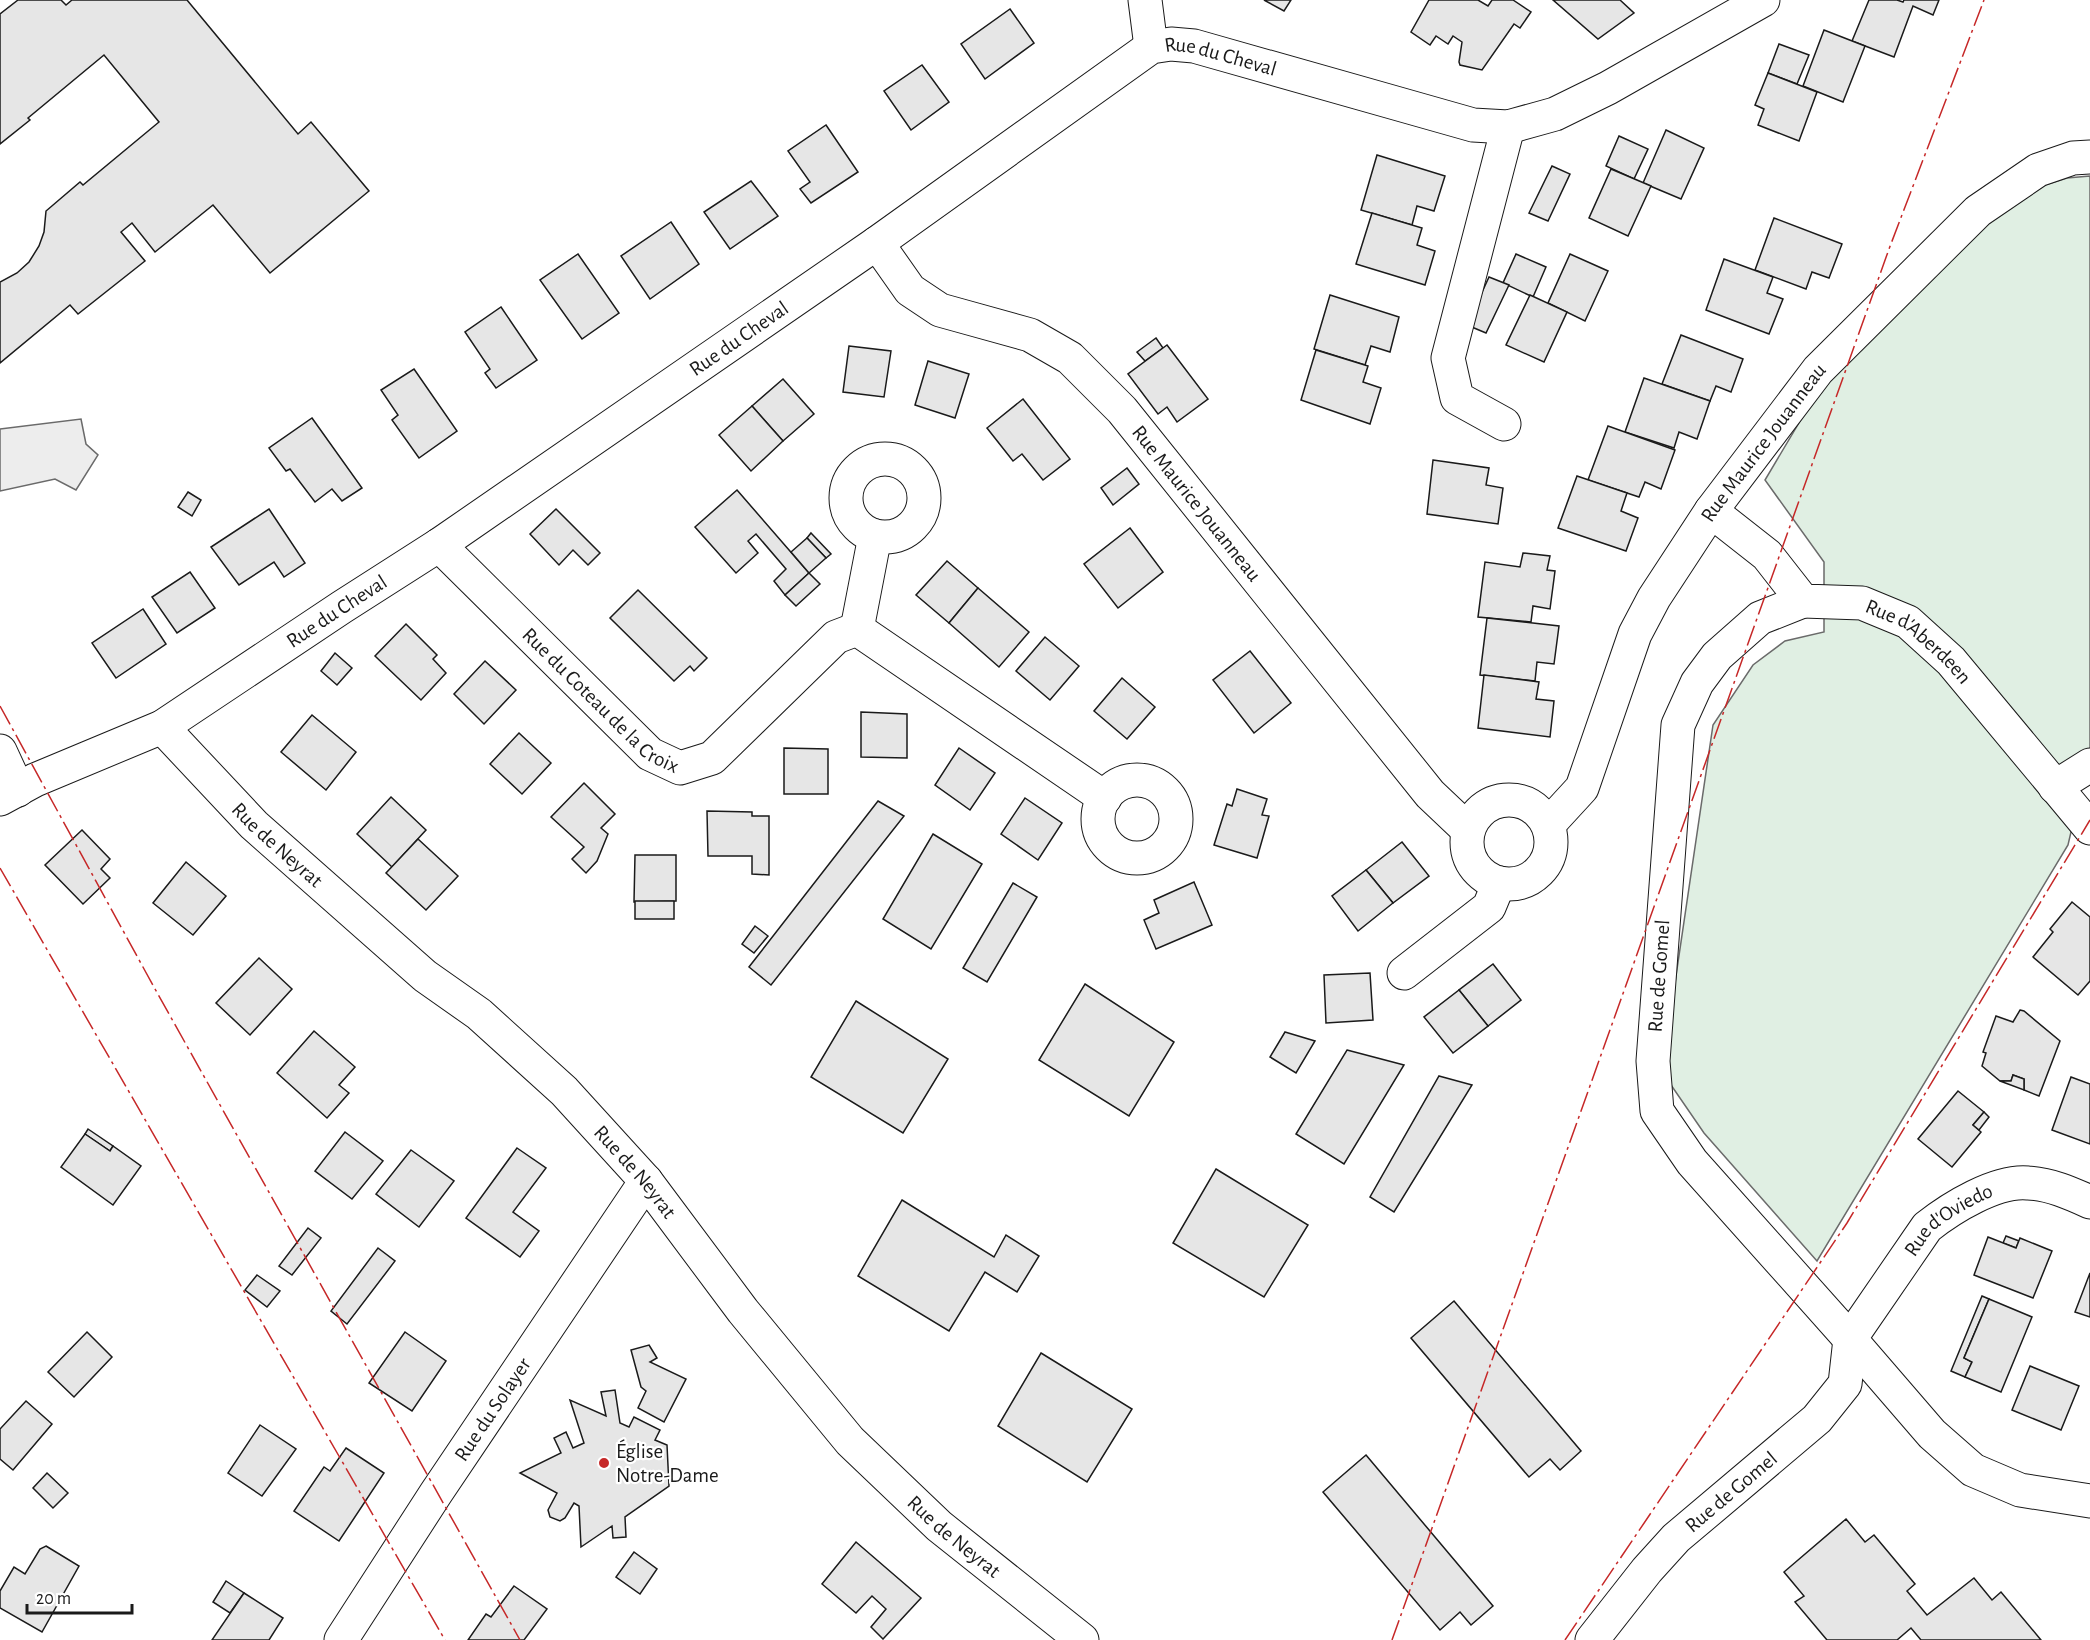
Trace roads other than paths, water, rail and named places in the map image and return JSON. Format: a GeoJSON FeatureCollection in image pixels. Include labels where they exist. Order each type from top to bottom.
{"type":"FeatureCollection","features":[{"type":"Feature","properties":{"kind":"street"},"geometry":{"type":"LineString","coordinates":[[1145,0],[1151,47]]}},
{"type":"Feature","properties":{"kind":"street","name":"Rue du Cheval"},"geometry":{"type":"LineString","coordinates":[[9,795],[35,780],[162,727],[439,544],[877,243],[1151,47],[1171,44],[1194,46],[1473,125],[1508,127],[1555,114],[1608,88],[1763,0]]}},
{"type":"Feature","properties":{"kind":"street"},"geometry":{"type":"LineString","coordinates":[[1504,424],[1457,398],[1448,358],[1508,127]]}},
{"type":"Feature","properties":{"kind":"street","name":"Rue Maurice Jouanneau"},"geometry":{"type":"LineString","coordinates":[[1548,825],[1582,788],[1635,634],[1654,598],[1711,511],[1818,370],[1978,211],[2038,170],[2073,158],[2090,157]]}},
{"type":"Feature","properties":{"kind":"street","name":"Rue Maurice Jouanneau"},"geometry":{"type":"LineString","coordinates":[[877,243],[910,290],[940,310],[1030,335],[1070,358],[1122,410],[1430,794],[1468,831]]}},
{"type":"Feature","properties":{"kind":"street"},"geometry":{"type":"LineString","coordinates":[[1711,511],[1767,555],[1803,601]]}},
{"type":"Feature","properties":{"kind":"street"},"geometry":{"type":"LineString","coordinates":[[875,537],[858,630],[1105,798]]}},
{"type":"Feature","properties":{"kind":"street","name":"Rue du Coteau de la Croix"},"geometry":{"type":"LineString","coordinates":[[439,544],[650,754],[680,768],[712,758],[836,637],[858,630]]}},
{"type":"Feature","properties":{"kind":"street","name":"Rue d'Aberdeen"},"geometry":{"type":"LineString","coordinates":[[1803,601],[1862,603],[1908,622],[1951,661],[2090,828]]}},
{"type":"Feature","properties":{"kind":"street","name":"Rue de Gomel"},"geometry":{"type":"LineString","coordinates":[[1803,601],[1760,618],[1717,656],[1697,683],[1678,725],[1653,1061],[1657,1111],[1692,1162],[1932,1434],[1973,1470],[2020,1490],[2090,1502]]}},
{"type":"Feature","properties":{"kind":"street","name":"Rue de Neyrat"},"geometry":{"type":"LineString","coordinates":[[162,727],[254,825],[425,976],[479,1014],[564,1091],[646,1181],[743,1311],[850,1441],[939,1526],[1082,1640]]}},
{"type":"Feature","properties":{"kind":"street"},"geometry":{"type":"LineString","coordinates":[[0,751],[9,795]]}},
{"type":"Feature","properties":{"kind":"street"},"geometry":{"type":"LineString","coordinates":[[2055,787],[2090,765]]}},
{"type":"Feature","properties":{"kind":"street"},"geometry":{"type":"LineString","coordinates":[[1513,800],[1528,804],[1540,813],[1548,825],[1551,850],[1539,873],[1528,880],[1515,884],[1498,883],[1481,873],[1470,857],[1467,844],[1468,831],[1475,817],[1485,807],[1499,801],[1513,800]]}},
{"type":"Feature","properties":{"kind":"street"},"geometry":{"type":"LineString","coordinates":[[1404,973],[1489,907],[1498,883]]}},
{"type":"Feature","properties":{"kind":"street","name":"Rue du Solayer"},"geometry":{"type":"LineString","coordinates":[[341,1640],[436,1493],[646,1181]]}},
{"type":"Feature","properties":{"kind":"street","name":"Rue d'Oviedo"},"geometry":{"type":"LineString","coordinates":[[1850,1339],[1927,1227],[1987,1190],[2025,1182],[2054,1187],[2090,1202]]}},
{"type":"Feature","properties":{"kind":"street","name":"Rue de Gomel"},"geometry":{"type":"LineString","coordinates":[[1592,1640],[1647,1570],[1677,1538],[1817,1419],[1845,1384],[1850,1339]]}},
{"type":"Feature","properties":{"kind":"place","name":"Église Notre-Dame"},"geometry":{"type":"Point","coordinates":[604,1463]}}]}
